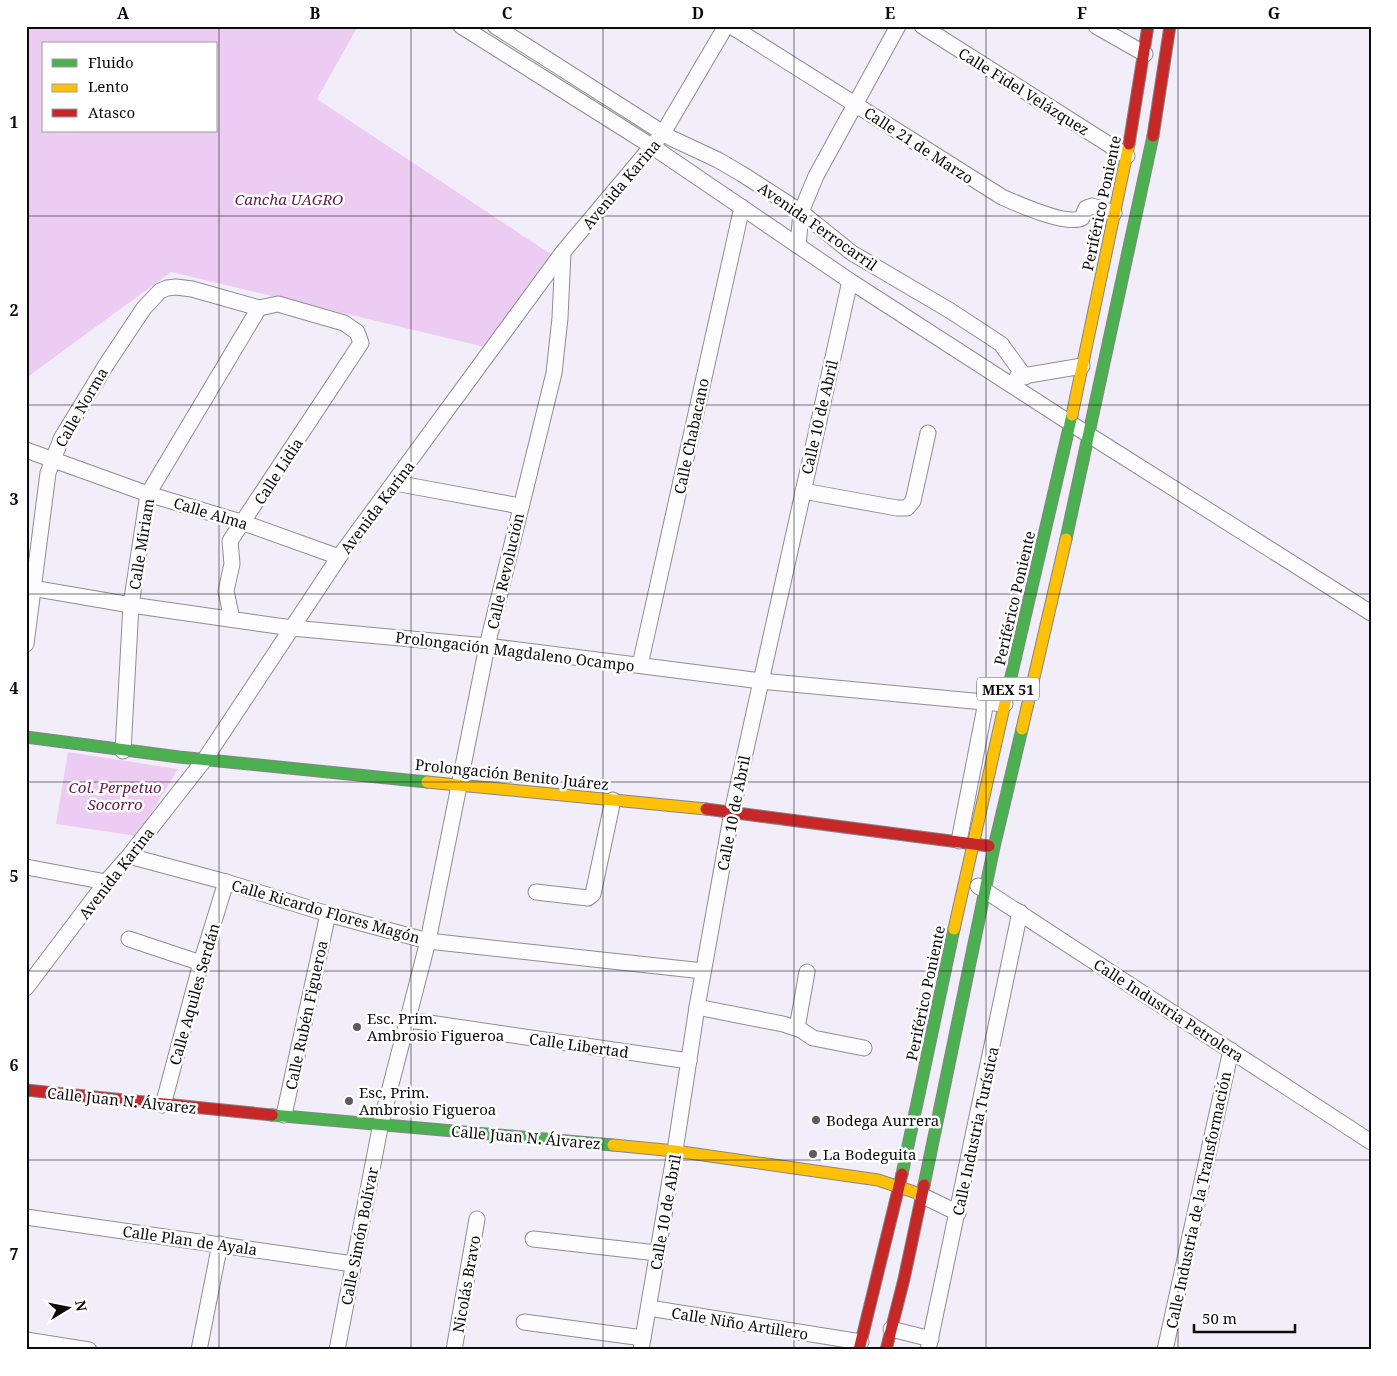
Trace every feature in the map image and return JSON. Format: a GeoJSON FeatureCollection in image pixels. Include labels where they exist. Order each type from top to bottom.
{"type":"FeatureCollection","features":[{"type":"Feature","properties":{"kind":"main road","name":"Periférico Poniente"},"geometry":{"type":"LineString","coordinates":[[860,1346],[899,1186],[965,882],[966,842],[1005,704],[1070,423],[1126,156],[1145,54],[1148,26]]}},
{"type":"Feature","properties":{"kind":"main road","name":"MEX 51"},"geometry":{"type":"LineString","coordinates":[[886,1350],[921,1195],[994,847],[1090,435],[1152,143],[1171,27]]}},
{"type":"Feature","properties":{"kind":"main road","name":"Prolongación Benito Juárez"},"geometry":{"type":"LineString","coordinates":[[26,736],[69,744],[205,759],[459,783],[732,812],[994,847]]}},
{"type":"Feature","properties":{"kind":"main road","name":"Calle Juan N. Álvarez"},"geometry":{"type":"LineString","coordinates":[[26,1090],[163,1105],[381,1123],[675,1151],[878,1180],[921,1195]]}},
{"type":"Feature","properties":{"kind":"street"},"geometry":{"type":"LineString","coordinates":[[461,26],[653,147],[850,281],[994,374],[1371,613]]}},
{"type":"Feature","properties":{"kind":"street","name":"Avenida Ferrocarril"},"geometry":{"type":"LineString","coordinates":[[495,26],[668,136],[718,160],[801,212],[852,253],[949,310],[1001,344],[1025,377]]}},
{"type":"Feature","properties":{"kind":"street","name":"Avenida Karina"},"geometry":{"type":"LineString","coordinates":[[26,988],[106,882],[129,856],[205,759],[339,557],[563,252],[653,147],[668,136],[726,26]]}},
{"type":"Feature","properties":{"kind":"street","name":"Calle 21 de Marzo"},"geometry":{"type":"LineString","coordinates":[[730,26],[1002,197],[1035,210],[1073,220],[1082,218],[1086,208],[1092,206],[1114,213]]}},
{"type":"Feature","properties":{"kind":"street"},"geometry":{"type":"LineString","coordinates":[[798,246],[801,212],[816,176],[857,105],[898,26]]}},
{"type":"Feature","properties":{"kind":"street","name":"Calle Fidel Velázquez"},"geometry":{"type":"LineString","coordinates":[[922,26],[1126,156]]}},
{"type":"Feature","properties":{"kind":"street"},"geometry":{"type":"LineString","coordinates":[[1096,26],[1145,54]]}},
{"type":"Feature","properties":{"kind":"street"},"geometry":{"type":"LineString","coordinates":[[668,136],[703,181]]}},
{"type":"Feature","properties":{"kind":"street","name":"Calle Chabacano"},"geometry":{"type":"LineString","coordinates":[[640,665],[742,207]]}},
{"type":"Feature","properties":{"kind":"street","name":"Calle Revolución"},"geometry":{"type":"LineString","coordinates":[[381,1123],[428,940],[487,646],[554,373],[560,318],[563,252]]}},
{"type":"Feature","properties":{"kind":"street","name":"Calle 10 de Abril"},"geometry":{"type":"LineString","coordinates":[[642,1344],[703,971],[732,812],[850,281]]}},
{"type":"Feature","properties":{"kind":"street","name":"Calle Norma"},"geometry":{"type":"LineString","coordinates":[[26,644],[30,587],[48,473],[52,459],[61,439],[106,365],[144,308],[160,291],[176,286],[259,308]]}},
{"type":"Feature","properties":{"kind":"street","name":"Calle Lidia"},"geometry":{"type":"LineString","coordinates":[[232,619],[226,590],[232,564],[229,549],[230,541],[244,523],[361,343],[357,332],[344,323],[278,304],[259,308]]}},
{"type":"Feature","properties":{"kind":"street","name":"Calle Miriam"},"geometry":{"type":"LineString","coordinates":[[123,750],[132,605],[148,494],[259,308]]}},
{"type":"Feature","properties":{"kind":"street"},"geometry":{"type":"LineString","coordinates":[[994,374],[1025,377],[1082,366]]}},
{"type":"Feature","properties":{"kind":"street"},"geometry":{"type":"LineString","coordinates":[[802,491],[897,508],[908,508],[914,502],[928,433]]}},
{"type":"Feature","properties":{"kind":"street","name":"Calle Alma"},"geometry":{"type":"LineString","coordinates":[[26,450],[148,494],[244,523],[339,557]]}},
{"type":"Feature","properties":{"kind":"street"},"geometry":{"type":"LineString","coordinates":[[395,483],[520,506]]}},
{"type":"Feature","properties":{"kind":"street","name":"Prolongación Magdaleno Ocampo"},"geometry":{"type":"LineString","coordinates":[[30,587],[132,605],[292,628],[487,646],[761,681],[1005,704]]}},
{"type":"Feature","properties":{"kind":"street"},"geometry":{"type":"LineString","coordinates":[[966,842],[986,702]]}},
{"type":"Feature","properties":{"kind":"street"},"geometry":{"type":"LineString","coordinates":[[536,892],[588,898],[593,894],[613,800]]}},
{"type":"Feature","properties":{"kind":"street","name":"Calle Ricardo Flores Magón"},"geometry":{"type":"LineString","coordinates":[[129,856],[226,882],[328,914],[428,940],[703,971]]}},
{"type":"Feature","properties":{"kind":"street"},"geometry":{"type":"LineString","coordinates":[[26,867],[106,882]]}},
{"type":"Feature","properties":{"kind":"street","name":"Calle Aquiles Serdán"},"geometry":{"type":"LineString","coordinates":[[163,1105],[201,962],[226,882]]}},
{"type":"Feature","properties":{"kind":"street","name":"Calle Industria Petrolera"},"geometry":{"type":"LineString","coordinates":[[965,882],[985,889],[1371,1142]]}},
{"type":"Feature","properties":{"kind":"street","name":"Calle Industria Turística"},"geometry":{"type":"LineString","coordinates":[[930,1344],[1020,912]]}},
{"type":"Feature","properties":{"kind":"street","name":"Calle Rubén Figueroa"},"geometry":{"type":"LineString","coordinates":[[284,1115],[328,914]]}},
{"type":"Feature","properties":{"kind":"street"},"geometry":{"type":"LineString","coordinates":[[130,939],[201,962]]}},
{"type":"Feature","properties":{"kind":"street"},"geometry":{"type":"LineString","coordinates":[[797,1028],[807,972]]}},
{"type":"Feature","properties":{"kind":"street"},"geometry":{"type":"LineString","coordinates":[[697,1007],[783,1024],[797,1028],[814,1038],[864,1048]]}},
{"type":"Feature","properties":{"kind":"street","name":"Calle Libertad"},"geometry":{"type":"LineString","coordinates":[[409,1020],[689,1061]]}},
{"type":"Feature","properties":{"kind":"street","name":"Calle Industria de la Transformación"},"geometry":{"type":"LineString","coordinates":[[1165,1350],[1231,1050]]}},
{"type":"Feature","properties":{"kind":"street","name":"Calle Simón Bolívar"},"geometry":{"type":"LineString","coordinates":[[337,1350],[381,1123]]}},
{"type":"Feature","properties":{"kind":"street","name":"Calle Juan N. Álvarez"},"geometry":{"type":"LineString","coordinates":[[921,1195],[958,1213]]}},
{"type":"Feature","properties":{"kind":"street","name":"Calle Plan de Ayala"},"geometry":{"type":"LineString","coordinates":[[26,1217],[353,1264]]}},
{"type":"Feature","properties":{"kind":"street","name":"Nicolás Bravo"},"geometry":{"type":"LineString","coordinates":[[454,1350],[477,1219]]}},
{"type":"Feature","properties":{"kind":"street"},"geometry":{"type":"LineString","coordinates":[[533,1240],[658,1253]]}},
{"type":"Feature","properties":{"kind":"street"},"geometry":{"type":"LineString","coordinates":[[199,1350],[220,1244]]}},
{"type":"Feature","properties":{"kind":"street","name":"Calle Niño Artillero"},"geometry":{"type":"LineString","coordinates":[[649,1308],[860,1346]]}},
{"type":"Feature","properties":{"kind":"street"},"geometry":{"type":"LineString","coordinates":[[524,1322],[642,1344]]}},
{"type":"Feature","properties":{"kind":"street"},"geometry":{"type":"LineString","coordinates":[[892,1329],[930,1344]]}},
{"type":"Feature","properties":{"kind":"street"},"geometry":{"type":"LineString","coordinates":[[26,1340],[88,1350]]}},
{"type":"Feature","properties":{"kind":"green space","name":"Cancha UAGRO"},"geometry":{"type":"Polygon","coordinates":[[[26,26],[358,26],[317,99],[555,257],[489,348],[171,272],[26,378],[26,26]]]}},
{"type":"Feature","properties":{"kind":"green space","name":"Col. Perpetuo Socorro"},"geometry":{"type":"Polygon","coordinates":[[[68,752],[178,769],[137,836],[56,824],[68,752]]]}},
{"type":"Feature","properties":{"kind":"traffic: fast"},"geometry":{"type":"LineString","coordinates":[[1066,539],[1153,136]]}},
{"type":"Feature","properties":{"kind":"traffic: fast"},"geometry":{"type":"LineString","coordinates":[[1007,694],[1072,415]]}},
{"type":"Feature","properties":{"kind":"traffic: fast"},"geometry":{"type":"LineString","coordinates":[[924,1185],[994,847],[1022,729]]}},
{"type":"Feature","properties":{"kind":"traffic: fast"},"geometry":{"type":"LineString","coordinates":[[26,737],[179,757],[427,782]]}},
{"type":"Feature","properties":{"kind":"traffic: fast"},"geometry":{"type":"LineString","coordinates":[[902,1174],[954,929]]}},
{"type":"Feature","properties":{"kind":"traffic: fast"},"geometry":{"type":"LineString","coordinates":[[272,1115],[613,1145]]}},
{"type":"Feature","properties":{"kind":"traffic: slow"},"geometry":{"type":"LineString","coordinates":[[1072,415],[1129,144]]}},
{"type":"Feature","properties":{"kind":"traffic: slow"},"geometry":{"type":"LineString","coordinates":[[1022,729],[1066,539]]}},
{"type":"Feature","properties":{"kind":"traffic: slow"},"geometry":{"type":"LineString","coordinates":[[954,929],[1007,694]]}},
{"type":"Feature","properties":{"kind":"traffic: slow"},"geometry":{"type":"LineString","coordinates":[[427,782],[706,809]]}},
{"type":"Feature","properties":{"kind":"traffic: slow"},"geometry":{"type":"LineString","coordinates":[[613,1145],[675,1151],[878,1180],[914,1192]]}},
{"type":"Feature","properties":{"kind":"traffic: jam"},"geometry":{"type":"LineString","coordinates":[[1129,144],[1148,26]]}},
{"type":"Feature","properties":{"kind":"traffic: jam"},"geometry":{"type":"LineString","coordinates":[[1153,136],[1170,26]]}},
{"type":"Feature","properties":{"kind":"traffic: jam"},"geometry":{"type":"LineString","coordinates":[[706,809],[989,846]]}},
{"type":"Feature","properties":{"kind":"traffic: jam"},"geometry":{"type":"LineString","coordinates":[[26,1090],[272,1115]]}},
{"type":"Feature","properties":{"kind":"traffic: jam"},"geometry":{"type":"LineString","coordinates":[[859,1350],[902,1174]]}},
{"type":"Feature","properties":{"kind":"traffic: jam"},"geometry":{"type":"LineString","coordinates":[[886,1350],[904,1279],[924,1185]]}},
{"type":"Feature","properties":{"kind":"place","name":"Esc. Prim. Ambrosio Figueroa"},"geometry":{"type":"Point","coordinates":[357,1027]}},
{"type":"Feature","properties":{"kind":"place","name":"Esc, Prim. Ambrosio Figueroa"},"geometry":{"type":"Point","coordinates":[349,1101]}},
{"type":"Feature","properties":{"kind":"place","name":"Bodega Aurrera"},"geometry":{"type":"Point","coordinates":[816,1120]}},
{"type":"Feature","properties":{"kind":"place","name":"La Bodeguita"},"geometry":{"type":"Point","coordinates":[813,1154]}}]}
